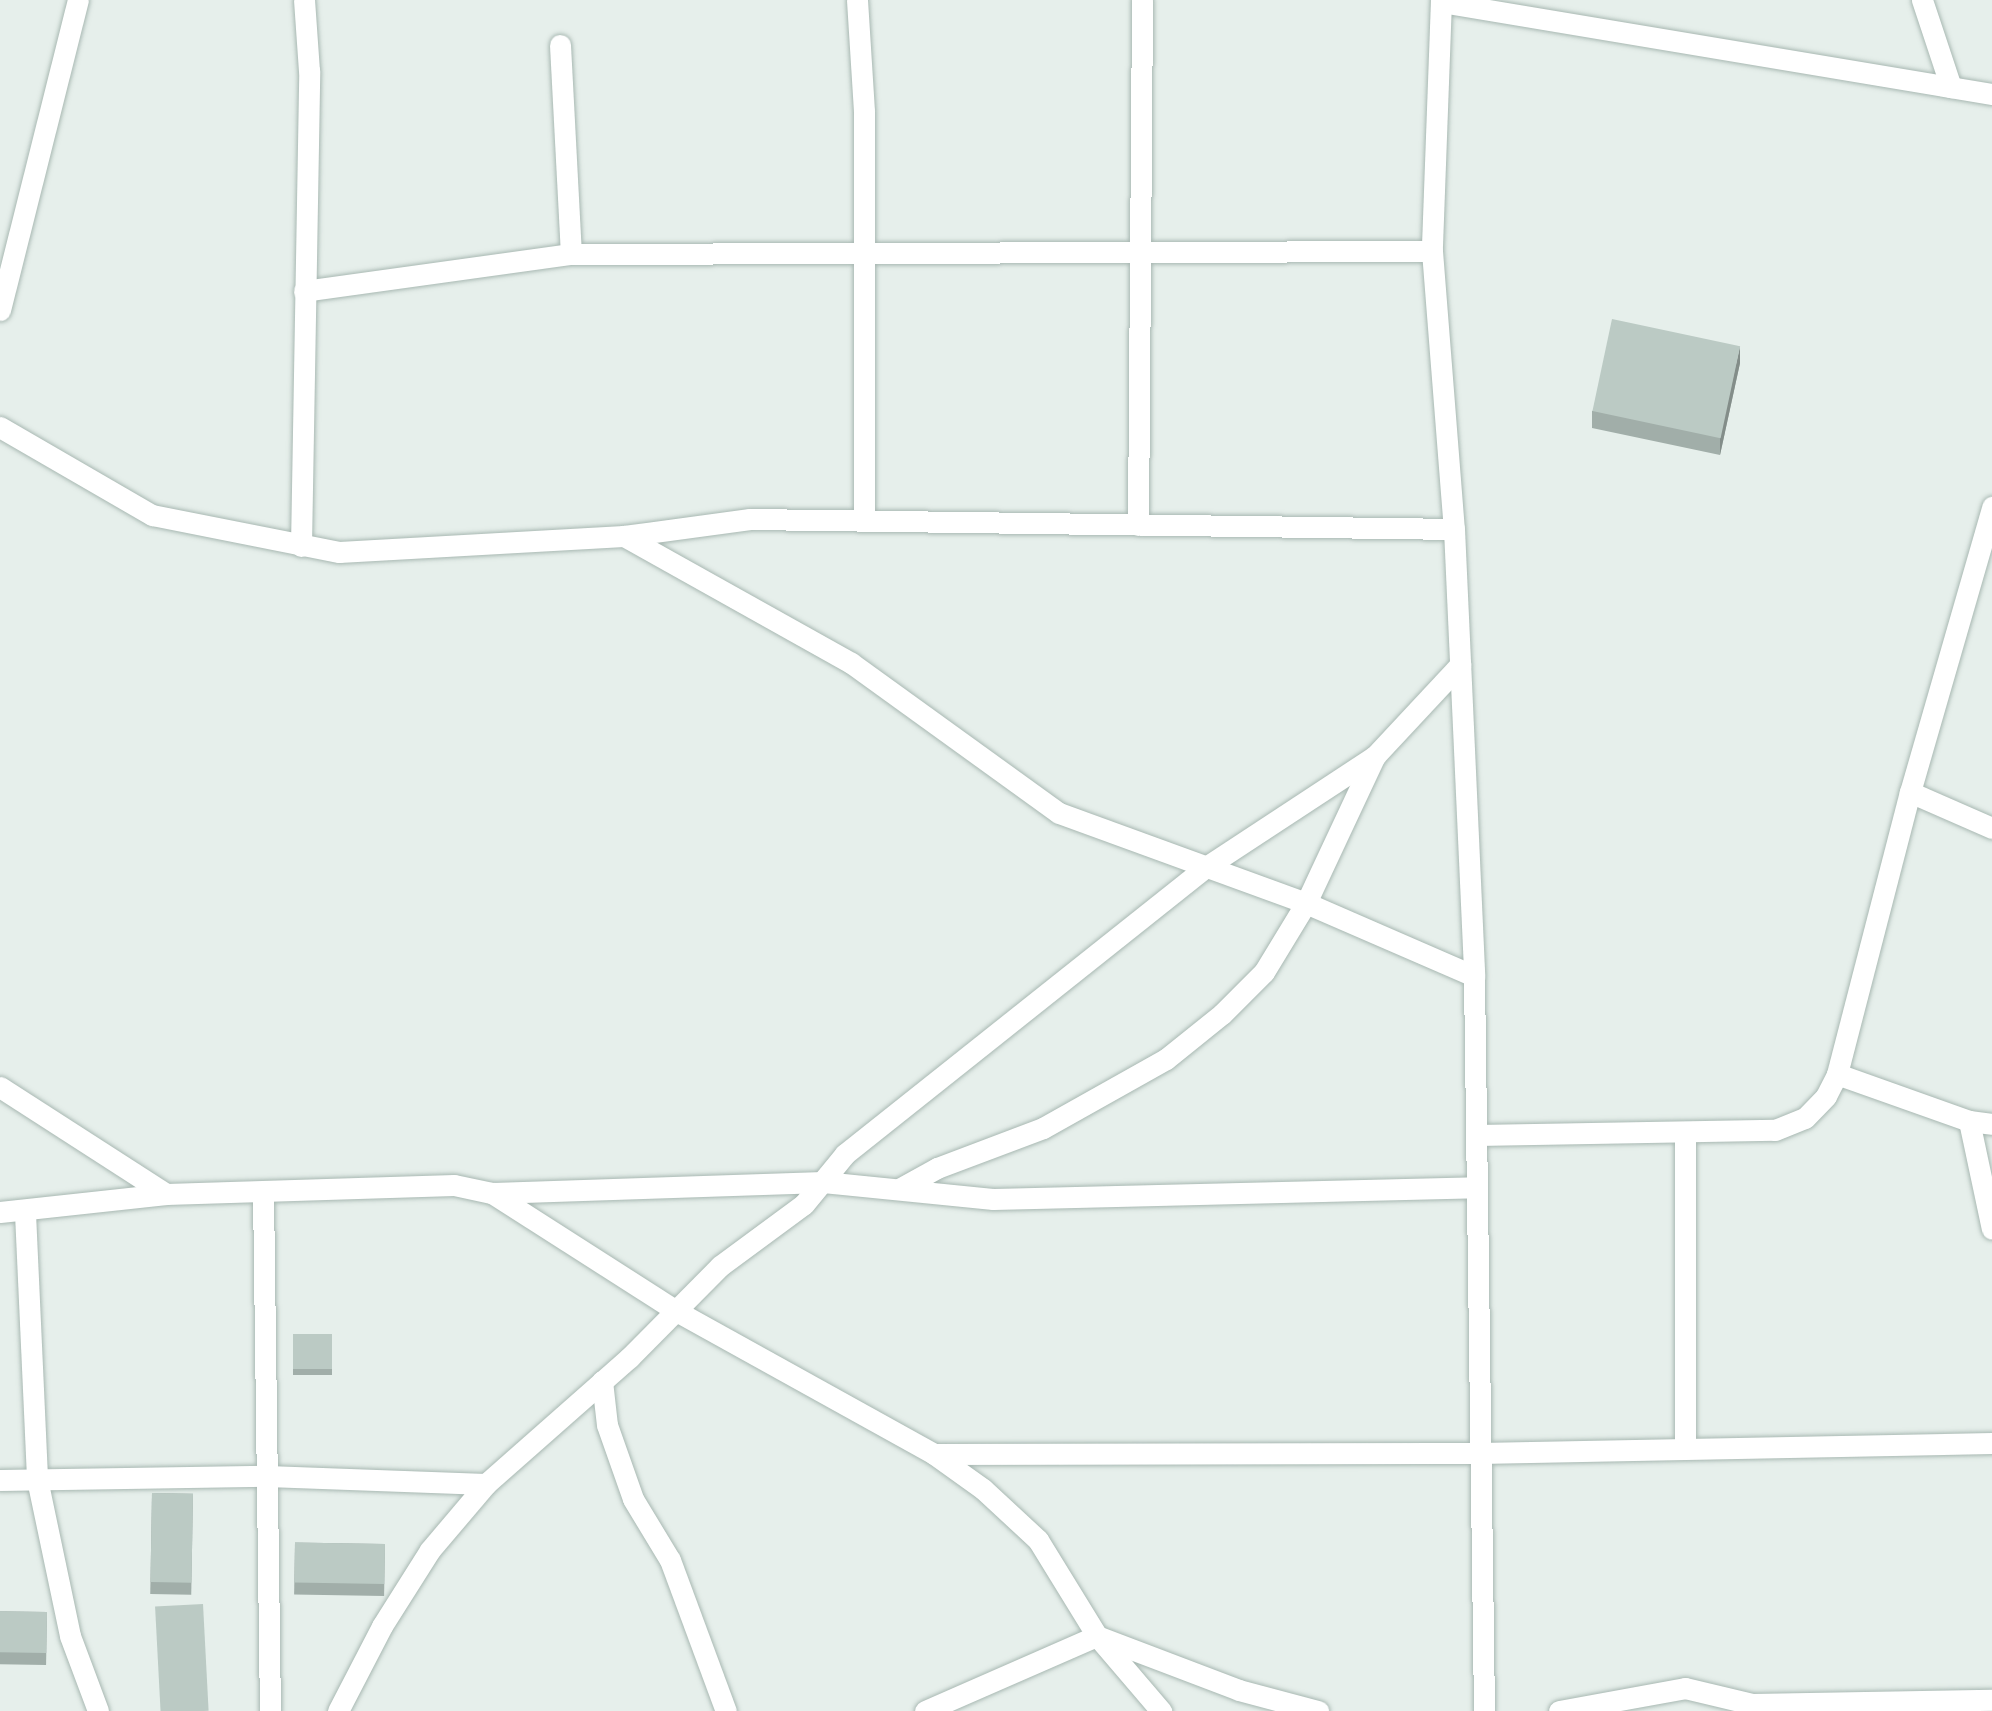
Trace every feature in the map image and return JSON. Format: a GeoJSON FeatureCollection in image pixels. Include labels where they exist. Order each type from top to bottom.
{"type":"FeatureCollection","features":[{"type":"Feature","properties":{"kind":"street"},"geometry":{"type":"LineString","coordinates":[[0,310],[78,0]]}},
{"type":"Feature","properties":{"kind":"street"},"geometry":{"type":"LineString","coordinates":[[301,546],[309,71],[304,0]]}},
{"type":"Feature","properties":{"kind":"street"},"geometry":{"type":"LineString","coordinates":[[856,0],[864,111],[864,521]]}},
{"type":"Feature","properties":{"kind":"street"},"geometry":{"type":"LineString","coordinates":[[1138,525],[1142,0]]}},
{"type":"Feature","properties":{"kind":"street"},"geometry":{"type":"LineString","coordinates":[[1922,0],[1951,87]]}},
{"type":"Feature","properties":{"kind":"street"},"geometry":{"type":"LineString","coordinates":[[1484,1711],[1474,976],[1454,529],[1432,251],[1441,1],[1992,94]]}},
{"type":"Feature","properties":{"kind":"street"},"geometry":{"type":"LineString","coordinates":[[560,46],[571,254]]}},
{"type":"Feature","properties":{"kind":"street"},"geometry":{"type":"LineString","coordinates":[[304,291],[571,254],[1432,251]]}},
{"type":"Feature","properties":{"kind":"street"},"geometry":{"type":"LineString","coordinates":[[0,428],[152,515],[339,552],[624,536],[750,519],[1454,529]]}},
{"type":"Feature","properties":{"kind":"street"},"geometry":{"type":"LineString","coordinates":[[1477,1135],[1775,1130],[1805,1118],[1826,1096],[1837,1074],[1910,792],[1992,507]]}},
{"type":"Feature","properties":{"kind":"street"},"geometry":{"type":"LineString","coordinates":[[624,536],[850,663],[1059,813],[1203,869],[1306,903],[1474,976]]}},
{"type":"Feature","properties":{"kind":"street"},"geometry":{"type":"LineString","coordinates":[[338,1711],[382,1626],[430,1550],[486,1484],[678,1312],[720,1266],[804,1204],[845,1154],[1203,869],[1375,756],[1460,665]]}},
{"type":"Feature","properties":{"kind":"street"},"geometry":{"type":"LineString","coordinates":[[901,1188],[937,1168],[1043,1128],[1166,1059],[1222,1014],[1264,972],[1306,903],[1375,756]]}},
{"type":"Feature","properties":{"kind":"street"},"geometry":{"type":"LineString","coordinates":[[1910,792],[1992,828]]}},
{"type":"Feature","properties":{"kind":"street"},"geometry":{"type":"LineString","coordinates":[[1837,1074],[1969,1121],[1992,1124]]}},
{"type":"Feature","properties":{"kind":"street"},"geometry":{"type":"LineString","coordinates":[[0,1087],[166,1194]]}},
{"type":"Feature","properties":{"kind":"street"},"geometry":{"type":"LineString","coordinates":[[1969,1121],[1992,1229]]}},
{"type":"Feature","properties":{"kind":"street"},"geometry":{"type":"LineString","coordinates":[[1685,1132],[1685,1448]]}},
{"type":"Feature","properties":{"kind":"street"},"geometry":{"type":"LineString","coordinates":[[0,1212],[25,1213],[166,1194],[454,1185],[492,1193],[823,1182],[993,1199],[1477,1187]]}},
{"type":"Feature","properties":{"kind":"street"},"geometry":{"type":"LineString","coordinates":[[263,1192],[271,1711]]}},
{"type":"Feature","properties":{"kind":"street"},"geometry":{"type":"LineString","coordinates":[[492,1193],[678,1312],[934,1454],[983,1489],[1031,1533],[1097,1636],[1161,1711]]}},
{"type":"Feature","properties":{"kind":"street"},"geometry":{"type":"LineString","coordinates":[[25,1213],[37,1479],[70,1636],[98,1711]]}},
{"type":"Feature","properties":{"kind":"street"},"geometry":{"type":"LineString","coordinates":[[602,1381],[607,1425],[633,1499],[670,1560],[726,1711]]}},
{"type":"Feature","properties":{"kind":"street"},"geometry":{"type":"LineString","coordinates":[[934,1454],[1479,1453],[1992,1443]]}},
{"type":"Feature","properties":{"kind":"street"},"geometry":{"type":"LineString","coordinates":[[0,1479],[267,1476],[486,1484]]}},
{"type":"Feature","properties":{"kind":"street"},"geometry":{"type":"LineString","coordinates":[[925,1711],[1097,1636],[1239,1690],[1318,1711]]}},
{"type":"Feature","properties":{"kind":"street"},"geometry":{"type":"LineString","coordinates":[[1559,1711],[1685,1688],[1752,1707],[1992,1700]]}},
{"type":"Feature","properties":{"kind":"building"},"geometry":{"type":"Polygon","coordinates":[[[1612,319],[1740,346],[1721,438],[1592,411],[1612,319]]]}},
{"type":"Feature","properties":{"kind":"building"},"geometry":{"type":"Polygon","coordinates":[[[293,1334],[332,1334],[332,1369],[293,1369],[293,1334]]]}},
{"type":"Feature","properties":{"kind":"building"},"geometry":{"type":"Polygon","coordinates":[[[152,1493],[193,1494],[191,1583],[150,1582],[152,1493]]]}},
{"type":"Feature","properties":{"kind":"building"},"geometry":{"type":"Polygon","coordinates":[[[295,1542],[385,1544],[384,1584],[294,1582],[295,1542]]]}},
{"type":"Feature","properties":{"kind":"building"},"geometry":{"type":"Polygon","coordinates":[[[203,1604],[209,1711],[161,1711],[155,1607],[203,1604]]]}},
{"type":"Feature","properties":{"kind":"building"},"geometry":{"type":"Polygon","coordinates":[[[0,1611],[47,1612],[46,1653],[0,1652],[0,1611]]]}}]}
